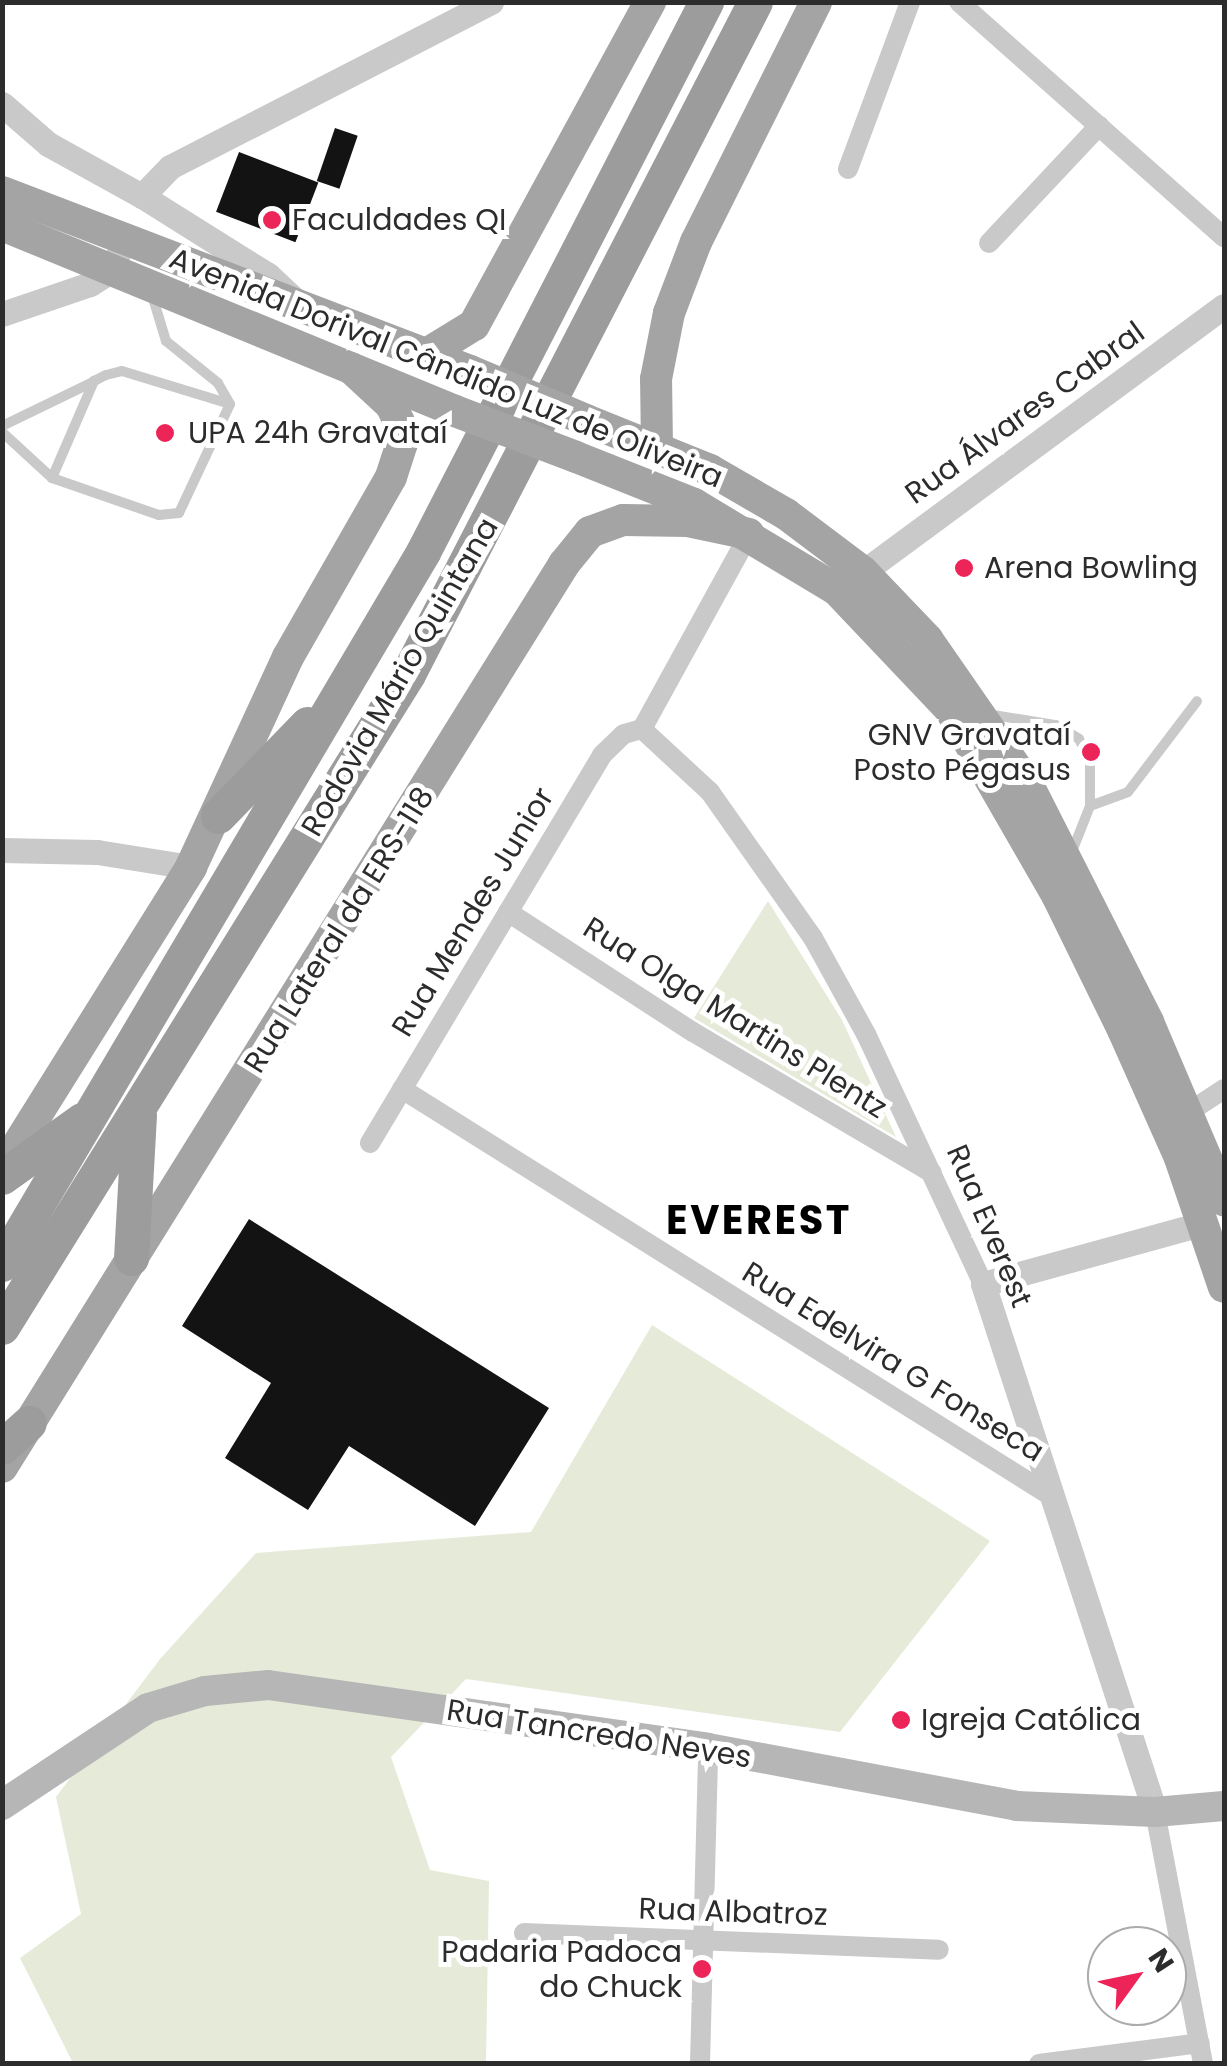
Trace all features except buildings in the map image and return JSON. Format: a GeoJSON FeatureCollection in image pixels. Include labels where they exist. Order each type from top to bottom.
{"type":"FeatureCollection","features":[{"type":"Feature","properties":{"kind":"highway","name":"Rodovia Mário Quintana"},"geometry":{"type":"LineString","coordinates":[[2,1327],[418,658],[755,2]]}},
{"type":"Feature","properties":{"kind":"highway","name":"Rodovia Mário Quintana"},"geometry":{"type":"LineString","coordinates":[[2,1264],[423,552],[699,9]]}},
{"type":"Feature","properties":{"kind":"highway"},"geometry":{"type":"LineString","coordinates":[[218,816],[343,688]]}},
{"type":"Feature","properties":{"kind":"highway"},"geometry":{"type":"LineString","coordinates":[[2,1174],[95,1110]]}},
{"type":"Feature","properties":{"kind":"highway"},"geometry":{"type":"LineString","coordinates":[[131,1258],[140,1110]]}},
{"type":"Feature","properties":{"kind":"highway"},"geometry":{"type":"LineString","coordinates":[[2,1447],[29,1423]]}},
{"type":"Feature","properties":{"kind":"main road"},"geometry":{"type":"LineString","coordinates":[[425,355],[474,324],[650,2]]}},
{"type":"Feature","properties":{"kind":"main road"},"geometry":{"type":"LineString","coordinates":[[656,447],[656,379],[669,313],[696,242],[816,2]]}},
{"type":"Feature","properties":{"kind":"main road","name":"Avenida Dorival Cândido Luz de Oliveira"},"geometry":{"type":"LineString","coordinates":[[2,192],[656,447],[786,514],[863,572],[927,639],[981,712],[1068,862],[1189,1112],[1224,1200]]}},
{"type":"Feature","properties":{"kind":"main road","name":"Avenida Dorival Cândido Luz de Oliveira"},"geometry":{"type":"LineString","coordinates":[[2,225],[576,457],[750,534],[837,590],[906,657],[960,724],[1083,947],[1180,1158],[1224,1287]]}},
{"type":"Feature","properties":{"kind":"main road"},"geometry":{"type":"LineString","coordinates":[[2,1174],[218,816],[288,657],[390,478],[403,441],[390,405],[351,368]]}},
{"type":"Feature","properties":{"kind":"main road","name":"Rua Lateral da ERS-118"},"geometry":{"type":"LineString","coordinates":[[2,1467],[590,532],[624,520],[658,518],[750,534]]}},
{"type":"Feature","properties":{"kind":"main road","name":"Rua Tancredo Neves"},"geometry":{"type":"LineString","coordinates":[[2,1805],[148,1708],[206,1690],[268,1685],[708,1748],[1018,1806],[1155,1812],[1224,1806]]}},
{"type":"Feature","properties":{"kind":"street"},"geometry":{"type":"LineString","coordinates":[[142,196],[170,167],[491,2]]}},
{"type":"Feature","properties":{"kind":"street"},"geometry":{"type":"LineString","coordinates":[[848,169],[910,2]]}},
{"type":"Feature","properties":{"kind":"street"},"geometry":{"type":"LineString","coordinates":[[959,2],[1224,236]]}},
{"type":"Feature","properties":{"kind":"street"},"geometry":{"type":"LineString","coordinates":[[2,104],[48,144],[142,196],[268,275],[302,307]]}},
{"type":"Feature","properties":{"kind":"street"},"geometry":{"type":"LineString","coordinates":[[990,243],[1099,126]]}},
{"type":"Feature","properties":{"kind":"street"},"geometry":{"type":"LineString","coordinates":[[2,314],[90,284],[112,270],[125,239]]}},
{"type":"Feature","properties":{"kind":"street","name":"Rua Álvares Cabral"},"geometry":{"type":"LineString","coordinates":[[863,572],[1224,306]]}},
{"type":"Feature","properties":{"kind":"street"},"geometry":{"type":"LineString","coordinates":[[642,729],[750,534]]}},
{"type":"Feature","properties":{"kind":"street","name":"Rua Mendes Junior"},"geometry":{"type":"LineString","coordinates":[[370,1143],[602,755],[624,734],[642,729]]}},
{"type":"Feature","properties":{"kind":"street","name":"Rua Everest"},"geometry":{"type":"LineString","coordinates":[[642,729],[710,792],[813,938],[932,1173],[983,1284],[1048,1494],[1155,1812]]}},
{"type":"Feature","properties":{"kind":"street"},"geometry":{"type":"LineString","coordinates":[[2,850],[97,852],[190,866]]}},
{"type":"Feature","properties":{"kind":"street","name":"Rua Olga Martins Plentz"},"geometry":{"type":"LineString","coordinates":[[508,912],[692,1032],[932,1173]]}},
{"type":"Feature","properties":{"kind":"street","name":"Rua Edelvira G Fonseca"},"geometry":{"type":"LineString","coordinates":[[402,1089],[1048,1494]]}},
{"type":"Feature","properties":{"kind":"street"},"geometry":{"type":"LineString","coordinates":[[1189,1112],[1224,1089]]}},
{"type":"Feature","properties":{"kind":"street"},"geometry":{"type":"LineString","coordinates":[[983,1284],[1202,1224]]}},
{"type":"Feature","properties":{"kind":"street"},"geometry":{"type":"LineString","coordinates":[[700,2064],[708,1748]]}},
{"type":"Feature","properties":{"kind":"street"},"geometry":{"type":"LineString","coordinates":[[1039,2064],[1201,2053],[1155,1812]]}},
{"type":"Feature","properties":{"kind":"street","name":"Rua Albatroz"},"geometry":{"type":"LineString","coordinates":[[524,1933],[939,1950]]}},
{"type":"Feature","properties":{"kind":"lane"},"geometry":{"type":"LineString","coordinates":[[150,286],[157,328],[218,383],[230,404]]}},
{"type":"Feature","properties":{"kind":"lane"},"geometry":{"type":"LineString","coordinates":[[122,372],[230,404],[179,513],[159,516],[52,478],[2,429],[94,381],[122,372]]}},
{"type":"Feature","properties":{"kind":"lane"},"geometry":{"type":"LineString","coordinates":[[52,478],[94,381]]}},
{"type":"Feature","properties":{"kind":"lane"},"geometry":{"type":"LineString","coordinates":[[1090,806],[1128,792],[1197,701]]}},
{"type":"Feature","properties":{"kind":"lane"},"geometry":{"type":"LineString","coordinates":[[981,712],[1056,725],[1079,739],[1090,761],[1090,806],[1068,862]]}},
{"type":"Feature","properties":{"kind":"green space"},"geometry":{"type":"Polygon","coordinates":[[[768,901],[842,1020],[896,1137],[694,1018],[768,901]]]}},
{"type":"Feature","properties":{"kind":"green space"},"geometry":{"type":"Polygon","coordinates":[[[652,1325],[990,1541],[840,1732],[466,1679],[391,1757],[430,1870],[489,1881],[486,2063],[73,2063],[20,1958],[81,1914],[56,1797],[160,1659],[256,1553],[531,1532],[652,1325]]]}},
{"type":"Feature","properties":{"kind":"place","name":"Faculdades QI"},"geometry":{"type":"Point","coordinates":[272,220]}},
{"type":"Feature","properties":{"kind":"place","name":"UPA 24h Gravataí"},"geometry":{"type":"Point","coordinates":[165,433]}},
{"type":"Feature","properties":{"kind":"place","name":"Arena Bowling"},"geometry":{"type":"Point","coordinates":[964,568]}},
{"type":"Feature","properties":{"kind":"place","name":"GNV Gravataí Posto Pégasus"},"geometry":{"type":"Point","coordinates":[1091,752]}},
{"type":"Feature","properties":{"kind":"place","name":"Igreja Católica"},"geometry":{"type":"Point","coordinates":[901,1720]}},
{"type":"Feature","properties":{"kind":"place","name":"Padaria Padoca do Chuck"},"geometry":{"type":"Point","coordinates":[702,1969]}},
{"type":"Feature","properties":{"kind":"district","name":"EVEREST"},"geometry":{"type":"Point","coordinates":[759,1220]}}]}
